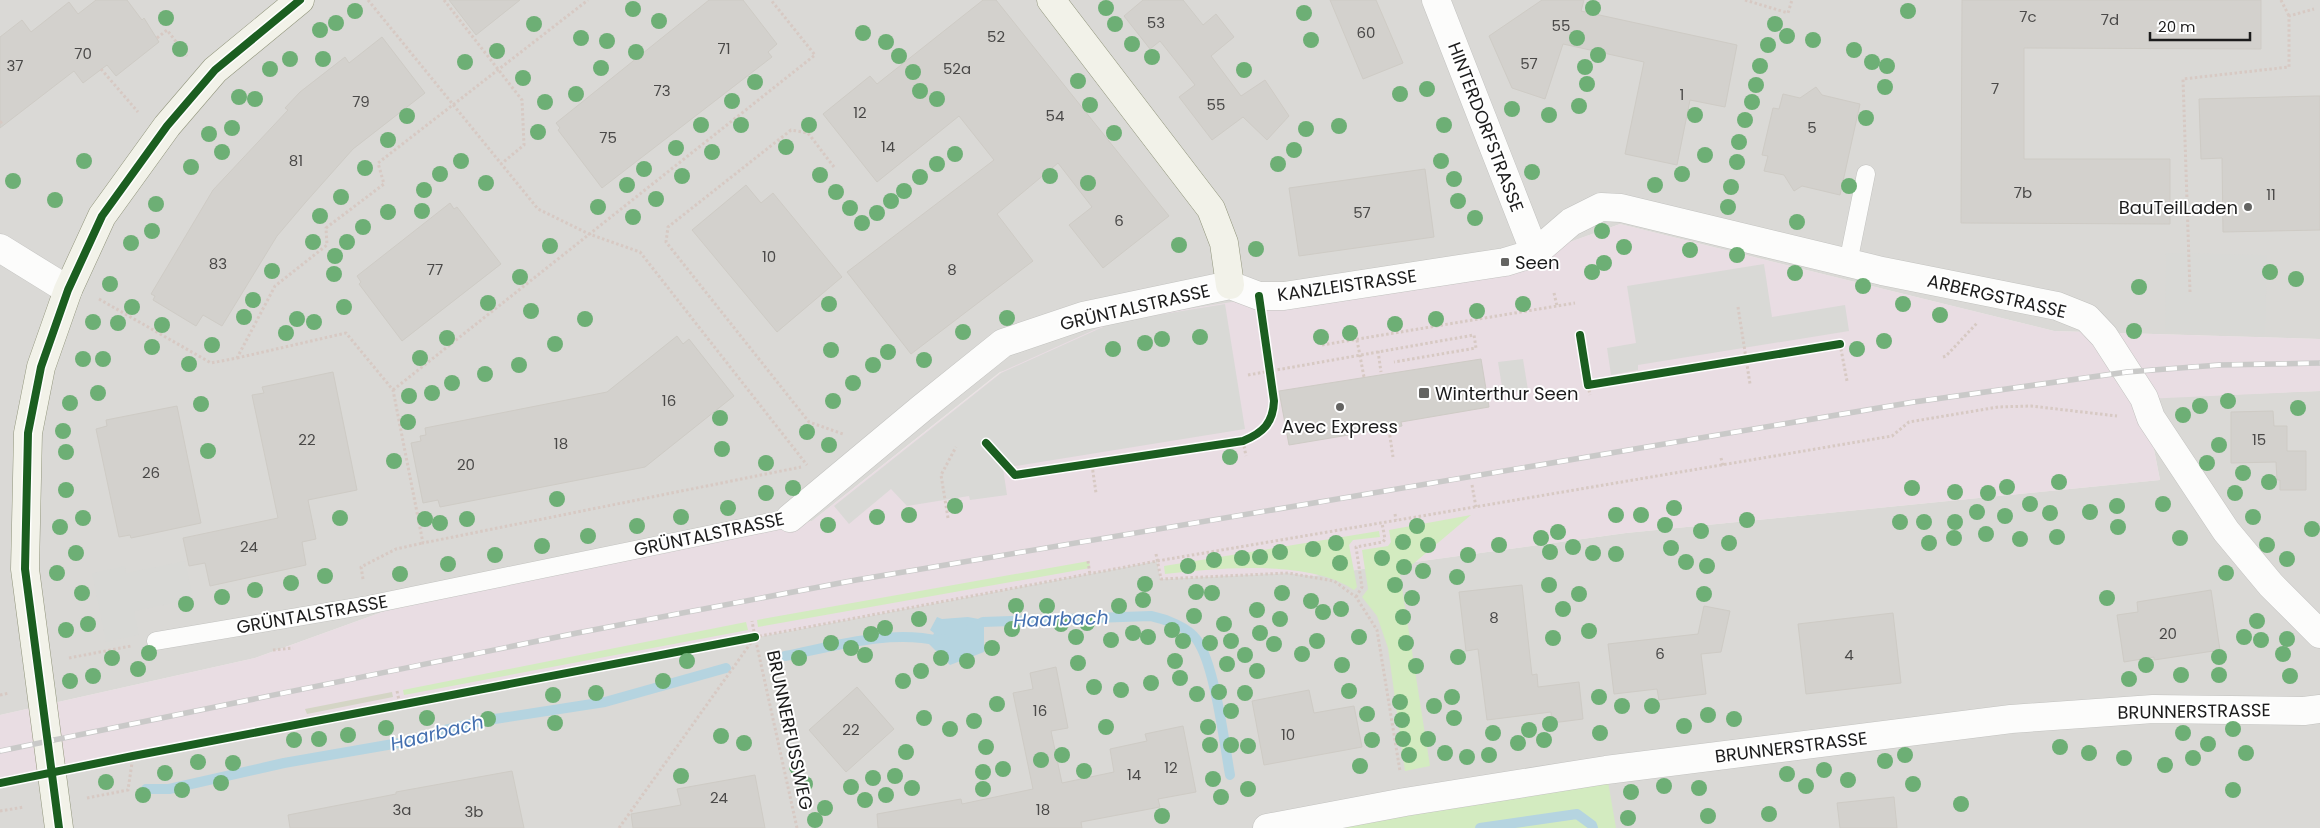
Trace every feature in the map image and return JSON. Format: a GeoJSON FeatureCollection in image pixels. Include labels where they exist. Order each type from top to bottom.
{"type":"FeatureCollection","features":[{"type":"Feature","properties":{"kind":"street"},"geometry":{"type":"LineString","coordinates":[[59,828],[25,569],[28,433],[41,367],[68,290],[102,216],[167,126],[215,70],[300,0]]}},
{"type":"Feature","properties":{"kind":"street"},"geometry":{"type":"LineString","coordinates":[[1050,0],[1211,209],[1224,244],[1230,285]]}},
{"type":"Feature","properties":{"kind":"street","name":"HINTERDORFSTRASSE"},"geometry":{"type":"LineString","coordinates":[[1436,0],[1535,253]]}},
{"type":"Feature","properties":{"kind":"street","name":"ARBERGSTRASSE"},"geometry":{"type":"LineString","coordinates":[[1535,253],[1570,222],[1601,207],[1621,208],[1848,263],[2057,306],[2086,318],[2104,336],[2144,398],[2152,418],[2162,434],[2226,531],[2271,585],[2320,634]]}},
{"type":"Feature","properties":{"kind":"street"},"geometry":{"type":"LineString","coordinates":[[0,248],[68,290]]}},
{"type":"Feature","properties":{"kind":"street","name":"KANZLEISTRASSE"},"geometry":{"type":"LineString","coordinates":[[1230,285],[1259,296],[1284,296],[1505,262],[1535,253]]}},
{"type":"Feature","properties":{"kind":"street","name":"GRÜNTALSTRASSE"},"geometry":{"type":"LineString","coordinates":[[790,518],[1003,343],[1083,316],[1230,285]]}},
{"type":"Feature","properties":{"kind":"street","name":"BRUNNERSTRASSE"},"geometry":{"type":"LineString","coordinates":[[1267,828],[1405,802],[1606,770],[2011,719],[2154,709],[2320,709]]}},
{"type":"Feature","properties":{"kind":"lane"},"geometry":{"type":"LineString","coordinates":[[1848,263],[1866,174]]}},
{"type":"Feature","properties":{"kind":"lane","name":"GRÜNTALSTRASSE"},"geometry":{"type":"LineString","coordinates":[[156,641],[368,605],[790,518]]}},
{"type":"Feature","properties":{"kind":"path"},"geometry":{"type":"LineString","coordinates":[[368,0],[538,209],[589,234],[640,252],[808,465],[396,549],[361,568],[368,605]]}},
{"type":"Feature","properties":{"kind":"path"},"geometry":{"type":"LineString","coordinates":[[444,0],[522,100],[524,145],[501,164]]}},
{"type":"Feature","properties":{"kind":"path"},"geometry":{"type":"LineString","coordinates":[[237,358],[275,286],[327,245],[326,228],[384,184],[378,163],[588,0]]}},
{"type":"Feature","properties":{"kind":"path"},"geometry":{"type":"LineString","coordinates":[[393,390],[815,55],[770,0]]}},
{"type":"Feature","properties":{"kind":"path"},"geometry":{"type":"LineString","coordinates":[[1745,0],[1788,13],[1792,0]]}},
{"type":"Feature","properties":{"kind":"path"},"geometry":{"type":"LineString","coordinates":[[2190,292],[2183,79],[2288,67],[2289,16],[2281,0]]}},
{"type":"Feature","properties":{"kind":"path"},"geometry":{"type":"LineString","coordinates":[[2289,16],[2314,9]]}},
{"type":"Feature","properties":{"kind":"path"},"geometry":{"type":"LineString","coordinates":[[157,38],[167,30],[188,58]]}},
{"type":"Feature","properties":{"kind":"path"},"geometry":{"type":"LineString","coordinates":[[101,69],[140,115]]}},
{"type":"Feature","properties":{"kind":"path"},"geometry":{"type":"LineString","coordinates":[[834,167],[808,133],[791,130],[668,227],[666,242],[809,422],[850,437],[866,455]]}},
{"type":"Feature","properties":{"kind":"path"},"geometry":{"type":"LineString","coordinates":[[1554,293],[1557,306]]}},
{"type":"Feature","properties":{"kind":"path"},"geometry":{"type":"LineString","coordinates":[[1943,357],[2004,294]]}},
{"type":"Feature","properties":{"kind":"path"},"geometry":{"type":"LineString","coordinates":[[99,299],[211,364],[346,334],[393,390],[423,543]]}},
{"type":"Feature","properties":{"kind":"path"},"geometry":{"type":"LineString","coordinates":[[1322,345],[1575,303]]}},
{"type":"Feature","properties":{"kind":"path"},"geometry":{"type":"LineString","coordinates":[[1738,307],[1750,384]]}},
{"type":"Feature","properties":{"kind":"path"},"geometry":{"type":"LineString","coordinates":[[1248,375],[1270,375],[1360,354],[1474,335],[1476,348],[1394,362]]}},
{"type":"Feature","properties":{"kind":"path"},"geometry":{"type":"LineString","coordinates":[[1358,340],[1364,377]]}},
{"type":"Feature","properties":{"kind":"path"},"geometry":{"type":"LineString","coordinates":[[1831,346],[1840,344],[1847,381]]}},
{"type":"Feature","properties":{"kind":"path"},"geometry":{"type":"LineString","coordinates":[[1378,351],[1381,372]]}},
{"type":"Feature","properties":{"kind":"path"},"geometry":{"type":"LineString","coordinates":[[1737,360],[1756,357]]}},
{"type":"Feature","properties":{"kind":"path"},"geometry":{"type":"LineString","coordinates":[[1268,362],[1270,375]]}},
{"type":"Feature","properties":{"kind":"path"},"geometry":{"type":"LineString","coordinates":[[1590,395],[1587,381],[1597,384]]}},
{"type":"Feature","properties":{"kind":"path"},"geometry":{"type":"LineString","coordinates":[[746,639],[1157,561],[1892,436],[1909,422],[1998,407],[2031,406],[2124,417]]}},
{"type":"Feature","properties":{"kind":"path"},"geometry":{"type":"LineString","coordinates":[[1389,430],[1393,457]]}},
{"type":"Feature","properties":{"kind":"path"},"geometry":{"type":"LineString","coordinates":[[1234,442],[1246,440],[1246,456]]}},
{"type":"Feature","properties":{"kind":"path"},"geometry":{"type":"LineString","coordinates":[[948,518],[941,475],[956,447]]}},
{"type":"Feature","properties":{"kind":"path"},"geometry":{"type":"LineString","coordinates":[[1721,458],[1722,466]]}},
{"type":"Feature","properties":{"kind":"path"},"geometry":{"type":"LineString","coordinates":[[1083,466],[1102,464]]}},
{"type":"Feature","properties":{"kind":"path"},"geometry":{"type":"LineString","coordinates":[[1092,465],[1096,493]]}},
{"type":"Feature","properties":{"kind":"path"},"geometry":{"type":"LineString","coordinates":[[1472,485],[1476,508]]}},
{"type":"Feature","properties":{"kind":"path"},"geometry":{"type":"LineString","coordinates":[[1395,514],[1396,520]]}},
{"type":"Feature","properties":{"kind":"path"},"geometry":{"type":"LineString","coordinates":[[1356,597],[1362,587],[1356,548],[1383,542],[1385,539],[1382,523]]}},
{"type":"Feature","properties":{"kind":"path"},"geometry":{"type":"LineString","coordinates":[[1156,554],[1161,579],[1288,573],[1334,581],[1356,597],[1378,630],[1405,802]]}},
{"type":"Feature","properties":{"kind":"path"},"geometry":{"type":"LineString","coordinates":[[1088,561],[1090,575]]}},
{"type":"Feature","properties":{"kind":"path"},"geometry":{"type":"LineString","coordinates":[[619,828],[755,637]]}},
{"type":"Feature","properties":{"kind":"path"},"geometry":{"type":"LineString","coordinates":[[285,649],[293,648]]}},
{"type":"Feature","properties":{"kind":"path"},"geometry":{"type":"LineString","coordinates":[[68,658],[109,652]]}},
{"type":"Feature","properties":{"kind":"path"},"geometry":{"type":"LineString","coordinates":[[397,691],[400,705]]}},
{"type":"Feature","properties":{"kind":"path"},"geometry":{"type":"LineString","coordinates":[[0,695],[10,693]]}},
{"type":"Feature","properties":{"kind":"path"},"geometry":{"type":"LineString","coordinates":[[390,707],[410,703]]}},
{"type":"Feature","properties":{"kind":"path"},"geometry":{"type":"LineString","coordinates":[[124,758],[143,754]]}},
{"type":"Feature","properties":{"kind":"path"},"geometry":{"type":"LineString","coordinates":[[86,798],[128,790],[133,756]]}},
{"type":"Feature","properties":{"kind":"path"},"geometry":{"type":"LineString","coordinates":[[0,811],[30,806]]}},
{"type":"Feature","properties":{"kind":"shaded area"},"geometry":{"type":"Polygon","coordinates":[[[0,0],[2320,0],[2320,339],[2054,331],[1620,224],[1542,252],[1000,372],[812,521],[385,611],[255,658],[0,715],[0,0]]]}},
{"type":"Feature","properties":{"kind":"shaded area"},"geometry":{"type":"Polygon","coordinates":[[[1620,224],[2054,331],[2320,339],[2320,391],[2144,399],[2160,480],[1626,533],[1312,576],[1288,573],[1161,579],[1157,561],[0,783],[0,715],[255,658],[385,611],[812,521],[1001,372],[1114,321],[1542,252],[1620,224]]]}},
{"type":"Feature","properties":{"kind":"shaded area"},"geometry":{"type":"Polygon","coordinates":[[[2166,253],[2267,255],[2265,334],[2165,332],[2166,253]]]}},
{"type":"Feature","properties":{"kind":"shaded area"},"geometry":{"type":"Polygon","coordinates":[[[1764,264],[1772,317],[1845,305],[1849,331],[1638,365],[1638,370],[1611,375],[1607,348],[1636,343],[1627,286],[1764,264]]]}},
{"type":"Feature","properties":{"kind":"shaded area"},"geometry":{"type":"Polygon","coordinates":[[[1225,304],[1245,429],[1003,468],[1007,495],[970,500],[969,496],[907,506],[891,489],[849,524],[834,506],[1001,373],[1114,322],[1225,304]]]}},
{"type":"Feature","properties":{"kind":"shaded area"},"geometry":{"type":"Polygon","coordinates":[[[1523,359],[1528,390],[1503,393],[1498,362],[1523,359]]]}},
{"type":"Feature","properties":{"kind":"shaded area"},"geometry":{"type":"Polygon","coordinates":[[[2320,391],[2320,828],[0,828],[0,783],[1157,561],[1161,579],[1288,573],[1312,576],[1626,533],[2160,480],[2144,398],[2320,391]]]}},
{"type":"Feature","properties":{"kind":"shaded area"},"geometry":{"type":"Polygon","coordinates":[[[185,561],[193,599],[134,611],[139,635],[106,642],[92,573],[125,566],[126,573],[185,561]]]}},
{"type":"Feature","properties":{"kind":"shaded area"},"geometry":{"type":"Polygon","coordinates":[[[392,692],[393,697],[307,714],[305,709],[392,692]]]}},
{"type":"Feature","properties":{"kind":"green space"},"geometry":{"type":"Polygon","coordinates":[[[1471,515],[1400,575],[1430,766],[1405,771],[1388,648],[1377,616],[1362,597],[1368,589],[1362,550],[1388,546],[1391,542],[1389,530],[1471,515]]]}},
{"type":"Feature","properties":{"kind":"green space"},"geometry":{"type":"Polygon","coordinates":[[[1379,531],[1380,537],[1353,540],[1349,545],[1357,587],[1354,590],[1335,580],[1289,570],[1236,568],[1165,574],[1164,566],[1379,531]]]}},
{"type":"Feature","properties":{"kind":"green space"},"geometry":{"type":"Polygon","coordinates":[[[1089,561],[1090,568],[758,627],[757,620],[1089,561]]]}},
{"type":"Feature","properties":{"kind":"green space"},"geometry":{"type":"Polygon","coordinates":[[[746,622],[748,630],[404,695],[403,690],[746,622]]]}},
{"type":"Feature","properties":{"kind":"green space"},"geometry":{"type":"Polygon","coordinates":[[[1606,770],[1616,828],[1275,828],[1606,770]]]}},
{"type":"Feature","properties":{"kind":"water"},"geometry":{"type":"Polygon","coordinates":[[[937,617],[942,619],[968,617],[984,620],[984,652],[950,665],[929,644],[934,633],[930,630],[937,617]]]}},
{"type":"Feature","properties":{"kind":"building"},"geometry":{"type":"Polygon","coordinates":[[[96,0],[127,0],[142,20],[144,18],[159,42],[116,76],[107,65],[83,83],[74,71],[0,128],[0,37],[22,20],[31,32],[69,2],[78,14],[96,0]]]}},
{"type":"Feature","properties":{"kind":"building"},"geometry":{"type":"Polygon","coordinates":[[[449,0],[520,0],[476,35],[449,0]]]}},
{"type":"Feature","properties":{"kind":"building"},"geometry":{"type":"Polygon","coordinates":[[[709,0],[743,0],[777,44],[768,52],[772,57],[602,188],[558,130],[560,128],[556,123],[709,0]]]}},
{"type":"Feature","properties":{"kind":"building"},"geometry":{"type":"Polygon","coordinates":[[[983,0],[996,0],[1169,216],[1103,268],[1069,225],[1092,207],[1058,163],[997,214],[1033,261],[911,354],[847,272],[994,160],[959,116],[877,182],[823,114],[870,76],[877,84],[983,0]]]}},
{"type":"Feature","properties":{"kind":"building"},"geometry":{"type":"Polygon","coordinates":[[[1143,0],[1183,0],[1203,25],[1216,14],[1234,37],[1211,56],[1241,96],[1265,80],[1289,116],[1267,140],[1243,117],[1212,140],[1179,97],[1195,85],[1160,41],[1150,49],[1124,16],[1143,0]]]}},
{"type":"Feature","properties":{"kind":"building"},"geometry":{"type":"Polygon","coordinates":[[[1330,0],[1376,0],[1403,63],[1363,79],[1330,0]]]}},
{"type":"Feature","properties":{"kind":"building"},"geometry":{"type":"Polygon","coordinates":[[[1542,0],[1584,0],[1581,11],[1737,45],[1725,107],[1690,100],[1677,165],[1625,154],[1644,62],[1563,44],[1545,99],[1512,88],[1489,36],[1542,0]]]}},
{"type":"Feature","properties":{"kind":"building"},"geometry":{"type":"Polygon","coordinates":[[[1962,0],[2261,0],[2261,49],[2024,48],[2024,159],[2170,159],[2170,224],[1961,223],[1962,0]]]}},
{"type":"Feature","properties":{"kind":"building"},"geometry":{"type":"Polygon","coordinates":[[[382,37],[425,93],[353,149],[305,203],[277,236],[222,326],[203,315],[196,326],[153,300],[155,296],[151,294],[213,190],[288,110],[285,108],[300,92],[345,57],[349,63],[382,37]]]}},
{"type":"Feature","properties":{"kind":"building"},"geometry":{"type":"Polygon","coordinates":[[[1816,87],[1822,95],[1860,104],[1840,195],[1802,186],[1794,191],[1784,175],[1764,171],[1768,156],[1762,155],[1773,108],[1779,109],[1783,94],[1800,98],[1816,87]]]}},
{"type":"Feature","properties":{"kind":"building"},"geometry":{"type":"Polygon","coordinates":[[[2320,96],[2320,230],[2223,232],[2222,158],[2201,159],[2199,99],[2320,96]]]}},
{"type":"Feature","properties":{"kind":"building"},"geometry":{"type":"Polygon","coordinates":[[[1425,169],[1434,237],[1299,256],[1289,188],[1425,169]]]}},
{"type":"Feature","properties":{"kind":"building"},"geometry":{"type":"Polygon","coordinates":[[[746,185],[761,203],[773,193],[842,277],[777,332],[692,230],[746,185]]]}},
{"type":"Feature","properties":{"kind":"building"},"geometry":{"type":"Polygon","coordinates":[[[450,203],[454,209],[457,207],[501,264],[402,341],[359,284],[361,282],[357,276],[450,203]]]}},
{"type":"Feature","properties":{"kind":"building"},"geometry":{"type":"Polygon","coordinates":[[[677,336],[683,344],[689,339],[734,396],[645,467],[440,507],[438,500],[423,503],[411,443],[421,441],[420,436],[426,435],[425,428],[607,392],[677,336]]]}},
{"type":"Feature","properties":{"kind":"building"},"geometry":{"type":"Polygon","coordinates":[[[1481,359],[1489,407],[1401,422],[1402,426],[1289,445],[1279,391],[1481,359]]]}},
{"type":"Feature","properties":{"kind":"building"},"geometry":{"type":"Polygon","coordinates":[[[333,372],[357,490],[308,500],[316,539],[302,542],[306,565],[210,586],[205,563],[189,566],[183,538],[278,518],[252,395],[264,393],[262,387],[333,372]]]}},
{"type":"Feature","properties":{"kind":"building"},"geometry":{"type":"Polygon","coordinates":[[[177,406],[201,523],[131,538],[130,535],[119,537],[96,429],[107,426],[106,420],[177,406]]]}},
{"type":"Feature","properties":{"kind":"building"},"geometry":{"type":"Polygon","coordinates":[[[2273,411],[2274,426],[2287,426],[2287,451],[2306,451],[2306,490],[2280,490],[2280,480],[2277,480],[2276,462],[2231,463],[2231,412],[2273,411]]]}},
{"type":"Feature","properties":{"kind":"building"},"geometry":{"type":"Polygon","coordinates":[[[1522,585],[1532,675],[1537,674],[1538,687],[1579,682],[1583,719],[1552,723],[1551,712],[1487,720],[1478,649],[1466,651],[1459,592],[1522,585]]]}},
{"type":"Feature","properties":{"kind":"building"},"geometry":{"type":"Polygon","coordinates":[[[2211,590],[2220,650],[2154,660],[2154,657],[2124,662],[2117,615],[2138,612],[2137,602],[2211,590]]]}},
{"type":"Feature","properties":{"kind":"building"},"geometry":{"type":"Polygon","coordinates":[[[1704,606],[1730,611],[1721,652],[1701,654],[1706,694],[1659,700],[1657,689],[1614,694],[1608,644],[1698,634],[1704,606]]]}},
{"type":"Feature","properties":{"kind":"building"},"geometry":{"type":"Polygon","coordinates":[[[1893,613],[1901,683],[1806,694],[1798,624],[1893,613]]]}},
{"type":"Feature","properties":{"kind":"building"},"geometry":{"type":"Polygon","coordinates":[[[1056,667],[1068,728],[1051,731],[1062,783],[1114,772],[1110,749],[1147,741],[1145,734],[1183,726],[1196,792],[1158,799],[1160,807],[1081,822],[1082,828],[878,828],[877,814],[961,799],[962,804],[1033,789],[1013,693],[1033,689],[1030,673],[1056,667]]]}},
{"type":"Feature","properties":{"kind":"building"},"geometry":{"type":"Polygon","coordinates":[[[857,687],[894,729],[846,772],[809,730],[857,687]]]}},
{"type":"Feature","properties":{"kind":"building"},"geometry":{"type":"Polygon","coordinates":[[[1309,690],[1314,713],[1354,706],[1362,747],[1264,765],[1252,701],[1309,690]]]}},
{"type":"Feature","properties":{"kind":"building"},"geometry":{"type":"Polygon","coordinates":[[[512,771],[524,828],[290,828],[288,815],[396,794],[396,792],[512,771]]]}},
{"type":"Feature","properties":{"kind":"building"},"geometry":{"type":"Polygon","coordinates":[[[755,775],[765,828],[633,828],[631,814],[681,805],[677,789],[755,775]]]}},
{"type":"Feature","properties":{"kind":"building"},"geometry":{"type":"Polygon","coordinates":[[[1894,797],[1897,828],[1840,828],[1837,803],[1894,797]]]}},
{"type":"Feature","properties":{"kind":"waterway","name":"Haarbach"},"geometry":{"type":"LineString","coordinates":[[971,628],[983,622],[1151,616],[1182,627],[1197,640],[1209,667],[1218,704],[1230,775]]}},
{"type":"Feature","properties":{"kind":"waterway","name":"Haarbach"},"geometry":{"type":"LineString","coordinates":[[785,656],[862,640],[902,637],[940,641],[944,639]]}},
{"type":"Feature","properties":{"kind":"waterway","name":"Haarbach"},"geometry":{"type":"LineString","coordinates":[[146,789],[169,789],[284,763],[422,739],[448,729],[482,721],[605,702],[726,668]]}},
{"type":"Feature","properties":{"kind":"waterway","name":"Haarbach"},"geometry":{"type":"LineString","coordinates":[[1480,828],[1577,814],[1592,825],[1593,828]]}},
{"type":"Feature","properties":{"kind":"railway"},"geometry":{"type":"LineString","coordinates":[[0,751],[577,633],[856,580],[1914,402],[2127,372],[2219,365],[2320,363]]}},
{"type":"Feature","properties":{"kind":"cycle path"},"geometry":{"type":"LineString","coordinates":[[59,828],[25,569],[28,433],[41,367],[68,290],[102,216],[167,126],[215,70],[300,0]]}},
{"type":"Feature","properties":{"kind":"cycle path"},"geometry":{"type":"LineString","coordinates":[[986,443],[1015,475],[1243,441],[1250,438],[1266,426],[1272,415],[1274,401],[1259,296]]}},
{"type":"Feature","properties":{"kind":"cycle path"},"geometry":{"type":"LineString","coordinates":[[1580,335],[1588,385],[1840,344]]}},
{"type":"Feature","properties":{"kind":"cycle path"},"geometry":{"type":"LineString","coordinates":[[0,783],[755,637]]}},
{"type":"Feature","properties":{"kind":"place","name":"BauTeilLaden"},"geometry":{"type":"Point","coordinates":[2248,207]}},
{"type":"Feature","properties":{"kind":"place","name":"Seen"},"geometry":{"type":"Point","coordinates":[1505,262]}},
{"type":"Feature","properties":{"kind":"place","name":"Winterthur Seen"},"geometry":{"type":"Point","coordinates":[1424,393]}},
{"type":"Feature","properties":{"kind":"place","name":"Avec Express"},"geometry":{"type":"Point","coordinates":[1340,407]}}]}
